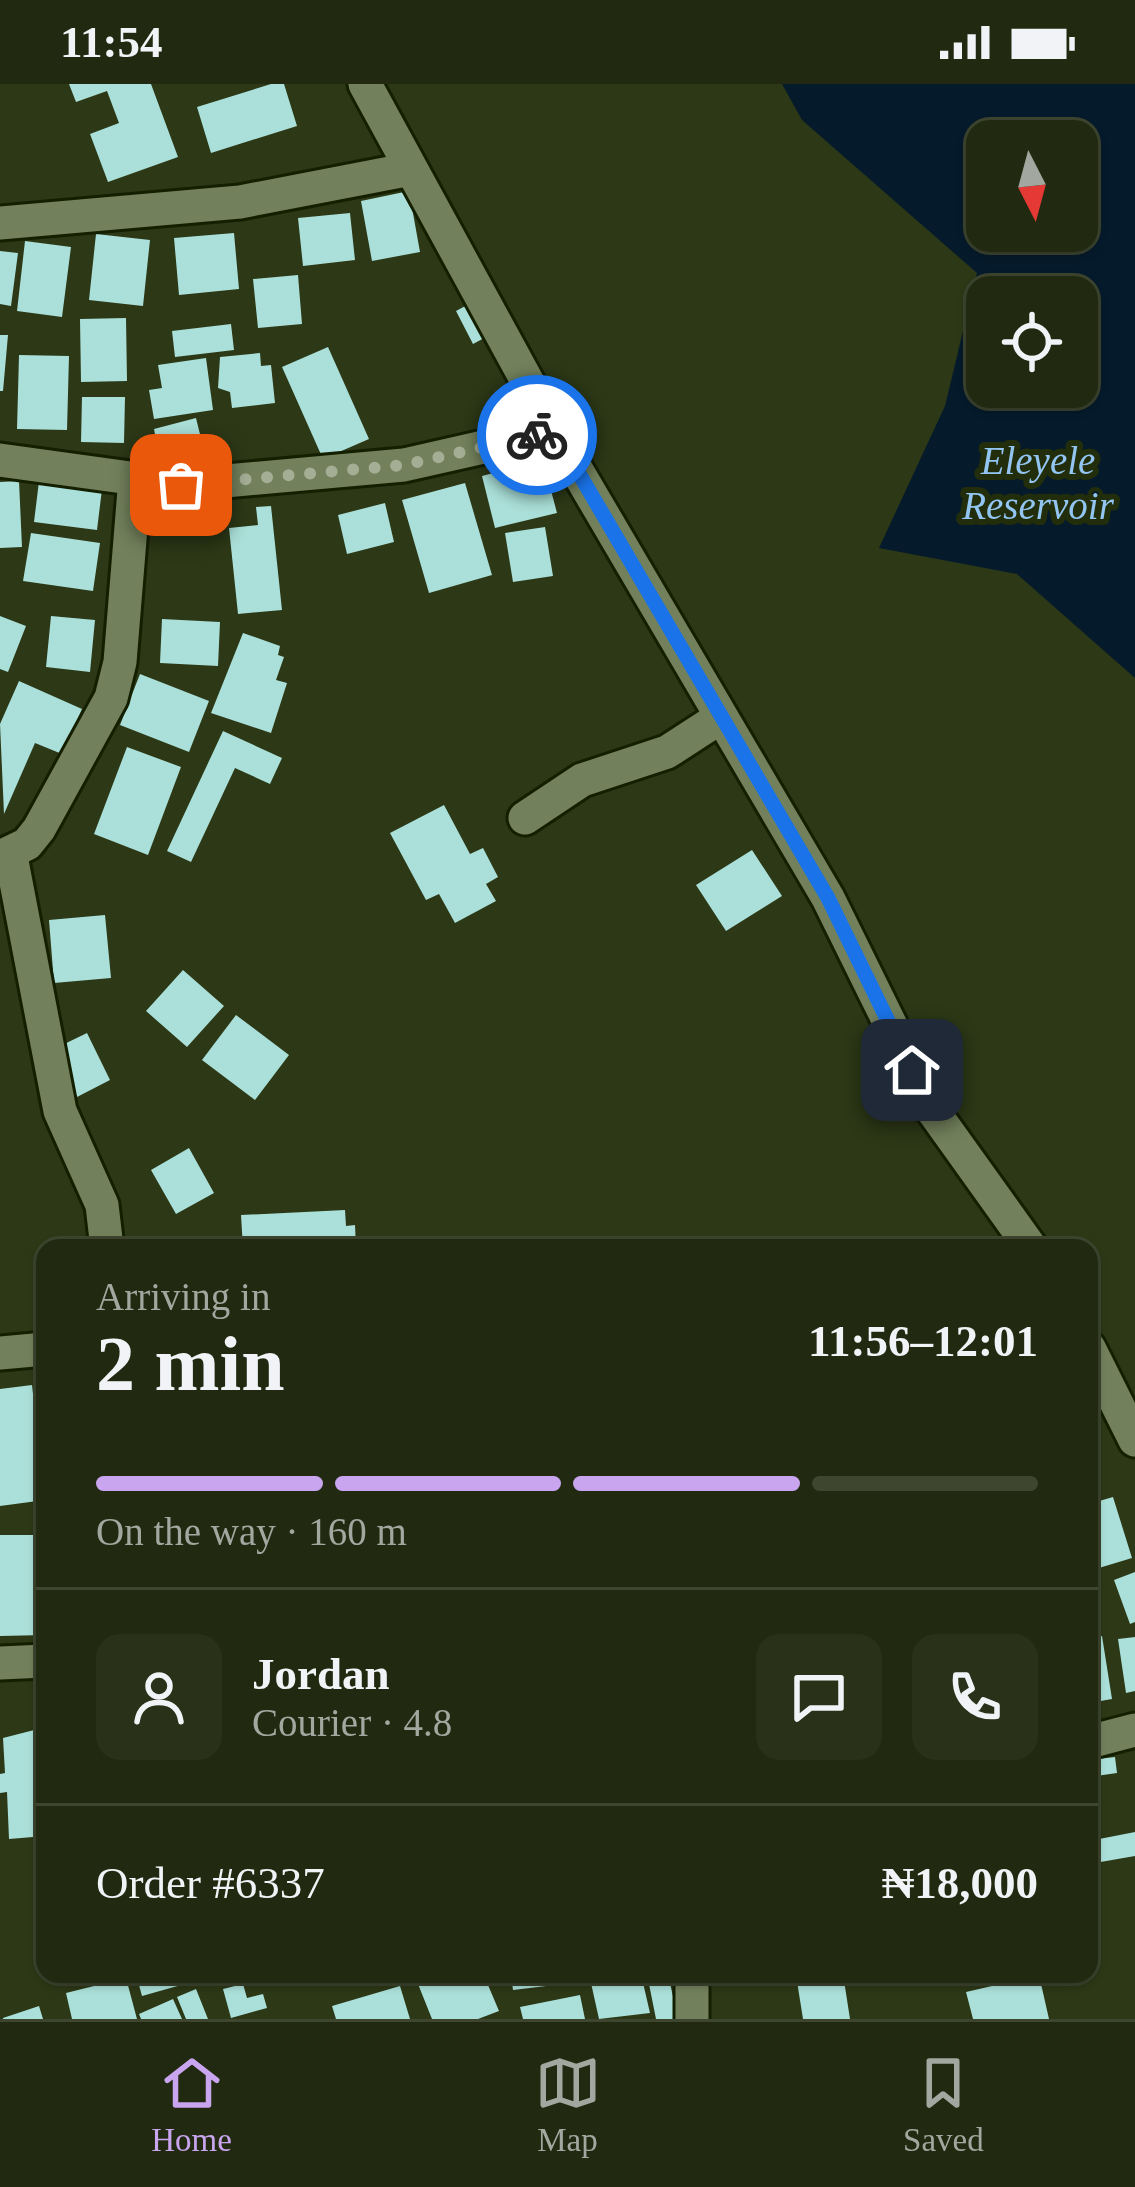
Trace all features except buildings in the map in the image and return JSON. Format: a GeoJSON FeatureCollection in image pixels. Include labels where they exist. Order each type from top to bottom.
{"type":"FeatureCollection","features":[{"type":"Feature","properties":{"kind":"street"},"geometry":{"type":"LineString","coordinates":[[364,84],[554,431],[828,898],[933,1111],[1025,1239]]}},
{"type":"Feature","properties":{"kind":"street"},"geometry":{"type":"LineString","coordinates":[[0,223],[240,202],[411,169]]}},
{"type":"Feature","properties":{"kind":"street"},"geometry":{"type":"LineString","coordinates":[[0,460],[181,485],[404,465],[554,431]]}},
{"type":"Feature","properties":{"kind":"street"},"geometry":{"type":"LineString","coordinates":[[105,1239],[102,1205],[59,1111],[5,856],[39,829],[111,698],[119,662],[136,478]]}},
{"type":"Feature","properties":{"kind":"street"},"geometry":{"type":"LineString","coordinates":[[525,818],[582,780],[667,752],[721,717]]}},
{"type":"Feature","properties":{"kind":"street"},"geometry":{"type":"LineString","coordinates":[[0,1353],[36,1350]]}},
{"type":"Feature","properties":{"kind":"street"},"geometry":{"type":"LineString","coordinates":[[1098,1374],[1135,1440]]}},
{"type":"Feature","properties":{"kind":"street"},"geometry":{"type":"LineString","coordinates":[[0,1663],[36,1661]]}},
{"type":"Feature","properties":{"kind":"street"},"geometry":{"type":"LineString","coordinates":[[1098,1740],[1135,1730]]}},
{"type":"Feature","properties":{"kind":"street"},"geometry":{"type":"LineString","coordinates":[[692,1983],[692,2019]]}},
{"type":"Feature","properties":{"kind":"water","name":"Eleyele Reservoir"},"geometry":{"type":"Polygon","coordinates":[[[782,84],[1135,84],[1135,678],[1017,574],[879,548],[945,406],[966,319],[966,408],[1098,408],[1098,276],[977,273],[802,120],[782,84]]]}},
{"type":"Feature","properties":{"kind":"way so far"},"geometry":{"type":"LineString","coordinates":[[181,485],[404,465],[537,435]]}},
{"type":"Feature","properties":{"kind":"route"},"geometry":{"type":"LineString","coordinates":[[537,435],[554,431],[828,898],[912,1070]]}}]}
